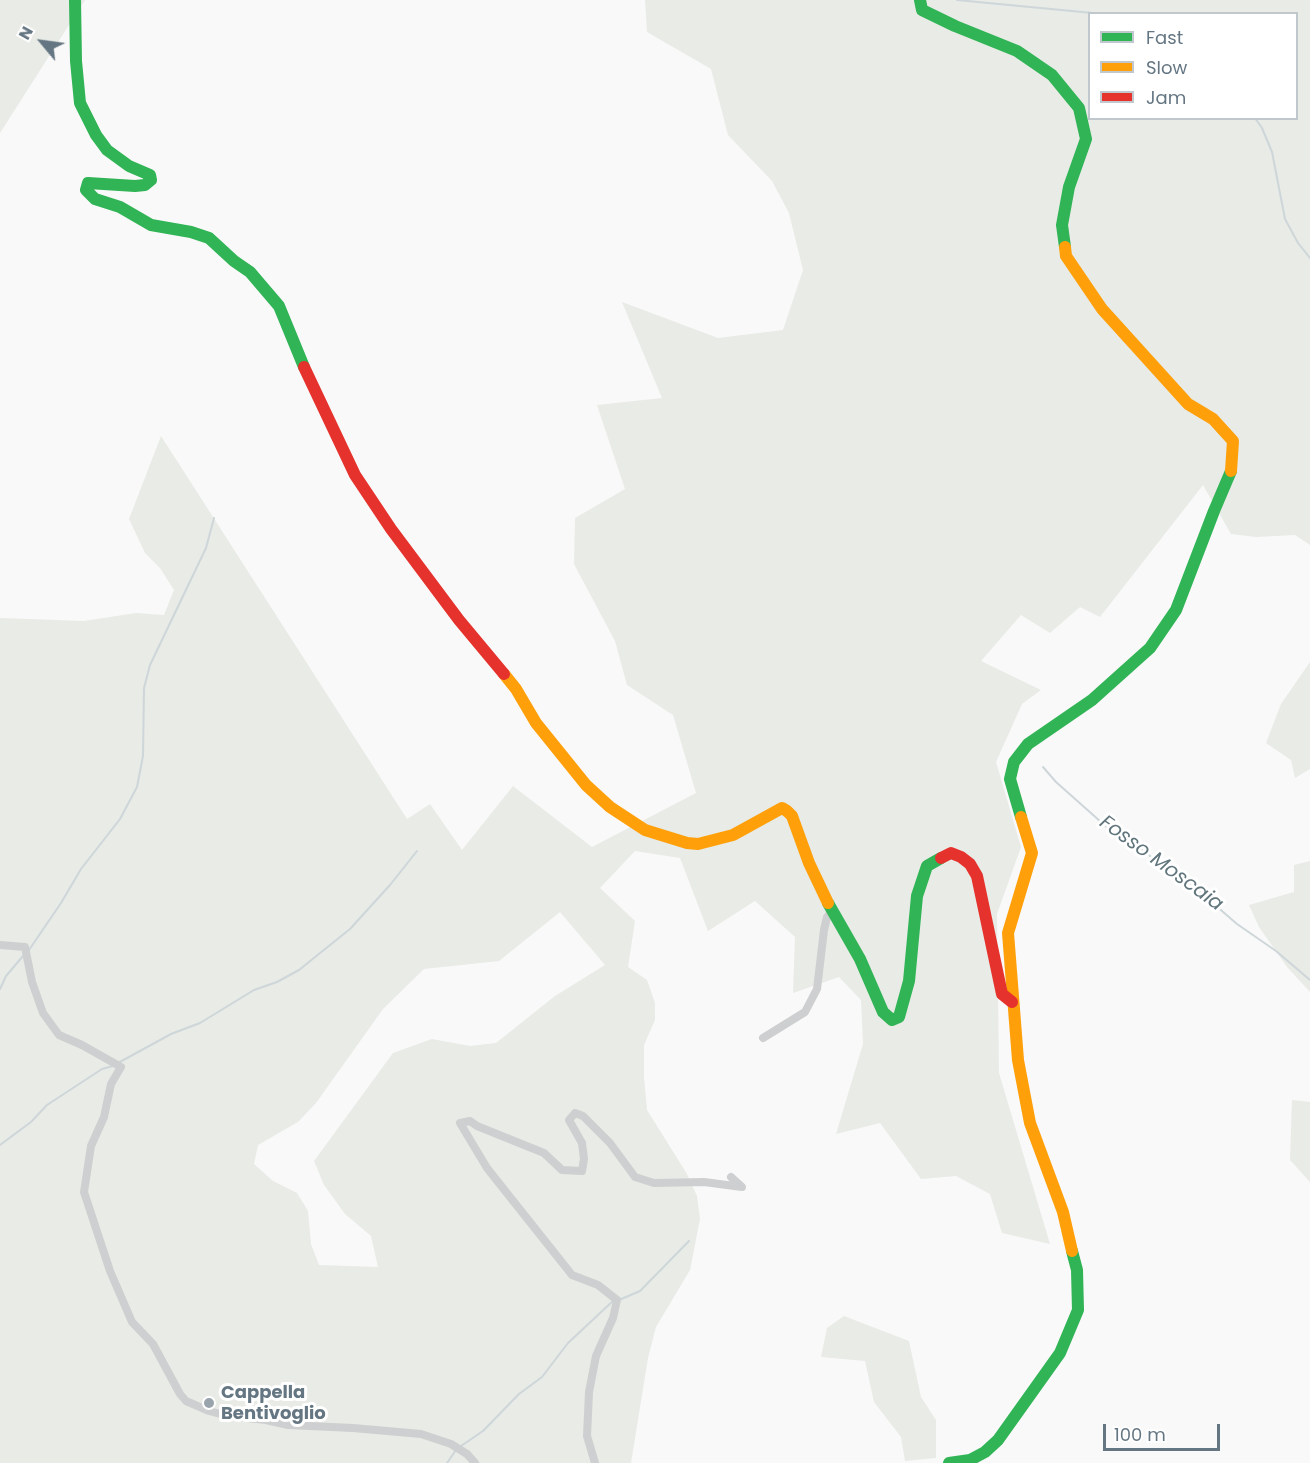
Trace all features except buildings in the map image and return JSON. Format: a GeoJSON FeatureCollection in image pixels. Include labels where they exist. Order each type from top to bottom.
{"type":"FeatureCollection","features":[{"type":"Feature","properties":{"kind":"street"},"geometry":{"type":"LineString","coordinates":[[75,0],[76,61],[80,103],[96,135],[107,150],[129,166],[150,175],[151,180],[145,185],[135,186],[88,183],[86,190],[90,196],[120,207],[151,225],[186,231],[209,238],[250,272],[279,306],[317,397],[355,475],[391,529],[459,620],[516,689],[536,723],[586,785],[610,807],[645,830],[687,843],[698,844],[733,835],[782,808],[787,811],[792,816],[809,863],[832,911],[860,959],[883,1012],[892,1020],[896,1019],[903,1008],[909,981],[917,896],[927,866],[951,853],[961,857],[970,864],[977,876],[1002,994],[1012,1002]]}},
{"type":"Feature","properties":{"kind":"street"},"geometry":{"type":"LineString","coordinates":[[920,0],[922,10],[1017,51],[1052,75],[1079,108],[1086,139],[1069,187],[1062,225],[1066,256],[1102,309],[1160,375],[1188,404],[1213,419],[1233,441],[1233,468],[1176,610],[1150,648],[1092,700],[1028,744],[1014,762],[1010,779],[1032,853],[1008,933],[1018,1060],[1030,1123],[1062,1212],[1077,1270],[1078,1310],[1060,1353],[998,1440],[985,1452],[970,1460],[949,1463]]}},
{"type":"Feature","properties":{"kind":"street"},"geometry":{"type":"LineString","coordinates":[[763,1038],[805,1012],[818,989],[824,930],[827,916],[832,911]]}},
{"type":"Feature","properties":{"kind":"street"},"geometry":{"type":"LineString","coordinates":[[0,945],[25,947],[32,982],[43,1013],[59,1035],[121,1067],[111,1084],[104,1117],[91,1146],[84,1192],[110,1271],[132,1322],[153,1344],[186,1401],[228,1416],[288,1425],[421,1434],[451,1444],[476,1463]]}},
{"type":"Feature","properties":{"kind":"street"},"geometry":{"type":"LineString","coordinates":[[595,1463],[587,1436],[589,1392],[596,1356],[614,1318],[617,1300],[598,1285],[572,1275],[487,1168],[460,1123],[470,1120],[477,1126],[544,1153],[562,1170],[582,1171],[584,1159],[582,1143],[569,1120],[575,1113],[583,1116],[610,1143],[635,1177],[654,1183],[704,1182],[742,1186],[731,1178]]}},
{"type":"Feature","properties":{"kind":"shaded area"},"geometry":{"type":"Polygon","coordinates":[[[0,0],[85,0],[0,133],[0,0]]]}},
{"type":"Feature","properties":{"kind":"shaded area"},"geometry":{"type":"Polygon","coordinates":[[[645,0],[1310,0],[1310,545],[1295,535],[1256,537],[1231,534],[1203,485],[1100,617],[1080,607],[1050,633],[1021,615],[981,661],[1041,690],[1022,704],[996,762],[1021,847],[997,914],[999,1073],[1050,1244],[1002,1233],[990,1194],[956,1176],[921,1179],[880,1123],[836,1134],[863,1044],[861,1000],[839,977],[793,993],[795,937],[755,901],[708,931],[680,858],[635,851],[600,888],[635,921],[628,967],[647,980],[655,1003],[655,1020],[644,1045],[647,1110],[687,1174],[697,1196],[700,1219],[690,1270],[656,1327],[648,1358],[631,1463],[0,1463],[0,618],[84,621],[136,613],[164,615],[174,590],[160,568],[145,553],[129,519],[161,436],[407,819],[430,804],[462,850],[513,786],[592,847],[696,793],[673,715],[627,685],[615,641],[574,564],[575,518],[625,489],[597,405],[662,398],[622,302],[718,338],[783,330],[803,270],[789,213],[772,181],[728,135],[711,69],[647,32],[645,0]],[[560,912],[499,961],[424,969],[383,1009],[316,1103],[298,1122],[258,1145],[254,1164],[273,1181],[297,1193],[308,1211],[311,1244],[319,1265],[378,1267],[371,1236],[345,1214],[324,1185],[314,1161],[393,1053],[432,1039],[470,1046],[496,1043],[555,996],[605,965],[560,912]]]}},
{"type":"Feature","properties":{"kind":"shaded area"},"geometry":{"type":"Polygon","coordinates":[[[1310,662],[1310,769],[1295,778],[1291,760],[1266,743],[1281,704],[1310,662]]]}},
{"type":"Feature","properties":{"kind":"shaded area"},"geometry":{"type":"Polygon","coordinates":[[[1310,861],[1310,992],[1287,967],[1259,927],[1249,905],[1294,892],[1294,865],[1310,861]]]}},
{"type":"Feature","properties":{"kind":"shaded area"},"geometry":{"type":"Polygon","coordinates":[[[1292,1100],[1310,1102],[1310,1182],[1290,1160],[1292,1100]]]}},
{"type":"Feature","properties":{"kind":"shaded area"},"geometry":{"type":"Polygon","coordinates":[[[844,1316],[909,1341],[921,1397],[936,1420],[936,1458],[905,1461],[901,1437],[874,1402],[865,1361],[821,1357],[827,1328],[844,1316]]]}},
{"type":"Feature","properties":{"kind":"waterway"},"geometry":{"type":"LineString","coordinates":[[957,0],[1088,13]]}},
{"type":"Feature","properties":{"kind":"waterway"},"geometry":{"type":"LineString","coordinates":[[1256,120],[1272,152],[1285,219],[1298,243],[1310,258]]}},
{"type":"Feature","properties":{"kind":"waterway"},"geometry":{"type":"LineString","coordinates":[[29,950],[81,869],[120,819],[137,787],[143,756],[144,688],[150,665],[206,548],[214,518]]}},
{"type":"Feature","properties":{"kind":"waterway","name":"Fosso Moscaia"},"geometry":{"type":"LineString","coordinates":[[1043,767],[1056,782],[1110,830],[1136,845],[1155,860],[1169,865],[1237,924],[1276,951],[1310,980]]}},
{"type":"Feature","properties":{"kind":"waterway"},"geometry":{"type":"LineString","coordinates":[[118,1063],[171,1034],[200,1023],[254,990],[277,982],[299,970],[350,929],[417,851]]}},
{"type":"Feature","properties":{"kind":"waterway"},"geometry":{"type":"LineString","coordinates":[[0,989],[6,976],[23,956]]}},
{"type":"Feature","properties":{"kind":"waterway"},"geometry":{"type":"LineString","coordinates":[[0,1145],[31,1122],[47,1105],[102,1069],[113,1066]]}},
{"type":"Feature","properties":{"kind":"waterway"},"geometry":{"type":"LineString","coordinates":[[619,1300],[640,1291],[689,1241]]}},
{"type":"Feature","properties":{"kind":"waterway"},"geometry":{"type":"LineString","coordinates":[[461,1446],[483,1431],[519,1394],[542,1377],[568,1343],[614,1300]]}},
{"type":"Feature","properties":{"kind":"waterway"},"geometry":{"type":"LineString","coordinates":[[447,1463],[456,1450]]}},
{"type":"Feature","properties":{"kind":"traffic: fast"},"geometry":{"type":"LineString","coordinates":[[75,0],[76,61],[80,103],[96,135],[107,150],[129,166],[150,175],[151,180],[145,185],[135,186],[88,183],[86,190],[95,199],[120,207],[151,225],[191,232],[209,238],[250,272],[279,306],[304,367]]}},
{"type":"Feature","properties":{"kind":"traffic: fast"},"geometry":{"type":"LineString","coordinates":[[920,0],[922,10],[1017,51],[1052,75],[1079,108],[1086,139],[1069,187],[1062,225],[1065,247]]}},
{"type":"Feature","properties":{"kind":"traffic: fast"},"geometry":{"type":"LineString","coordinates":[[1021,817],[1010,779],[1014,762],[1028,744],[1092,700],[1150,648],[1176,610],[1231,471]]}},
{"type":"Feature","properties":{"kind":"traffic: fast"},"geometry":{"type":"LineString","coordinates":[[828,903],[860,959],[883,1012],[892,1020],[899,1017],[909,981],[917,896],[927,866],[941,858]]}},
{"type":"Feature","properties":{"kind":"traffic: fast"},"geometry":{"type":"LineString","coordinates":[[949,1463],[970,1460],[985,1452],[998,1440],[1060,1353],[1078,1310],[1077,1270],[1072,1251]]}},
{"type":"Feature","properties":{"kind":"traffic: slow"},"geometry":{"type":"LineString","coordinates":[[1065,247],[1066,256],[1102,309],[1188,404],[1213,419],[1233,441],[1231,471]]}},
{"type":"Feature","properties":{"kind":"traffic: slow"},"geometry":{"type":"LineString","coordinates":[[504,674],[516,689],[536,723],[586,785],[610,807],[645,830],[687,843],[698,844],[733,835],[782,808],[787,811],[792,816],[809,863],[828,903]]}},
{"type":"Feature","properties":{"kind":"traffic: slow"},"geometry":{"type":"LineString","coordinates":[[1021,817],[1032,853],[1008,933],[1018,1060],[1030,1123],[1063,1212],[1072,1251]]}},
{"type":"Feature","properties":{"kind":"traffic: jam"},"geometry":{"type":"LineString","coordinates":[[304,367],[355,475],[391,529],[459,620],[504,674]]}},
{"type":"Feature","properties":{"kind":"traffic: jam"},"geometry":{"type":"LineString","coordinates":[[941,858],[951,853],[961,857],[970,864],[977,876],[1002,994],[1012,1002]]}},
{"type":"Feature","properties":{"kind":"place","name":"Cappella Bentivoglio"},"geometry":{"type":"Point","coordinates":[209,1403]}}]}
